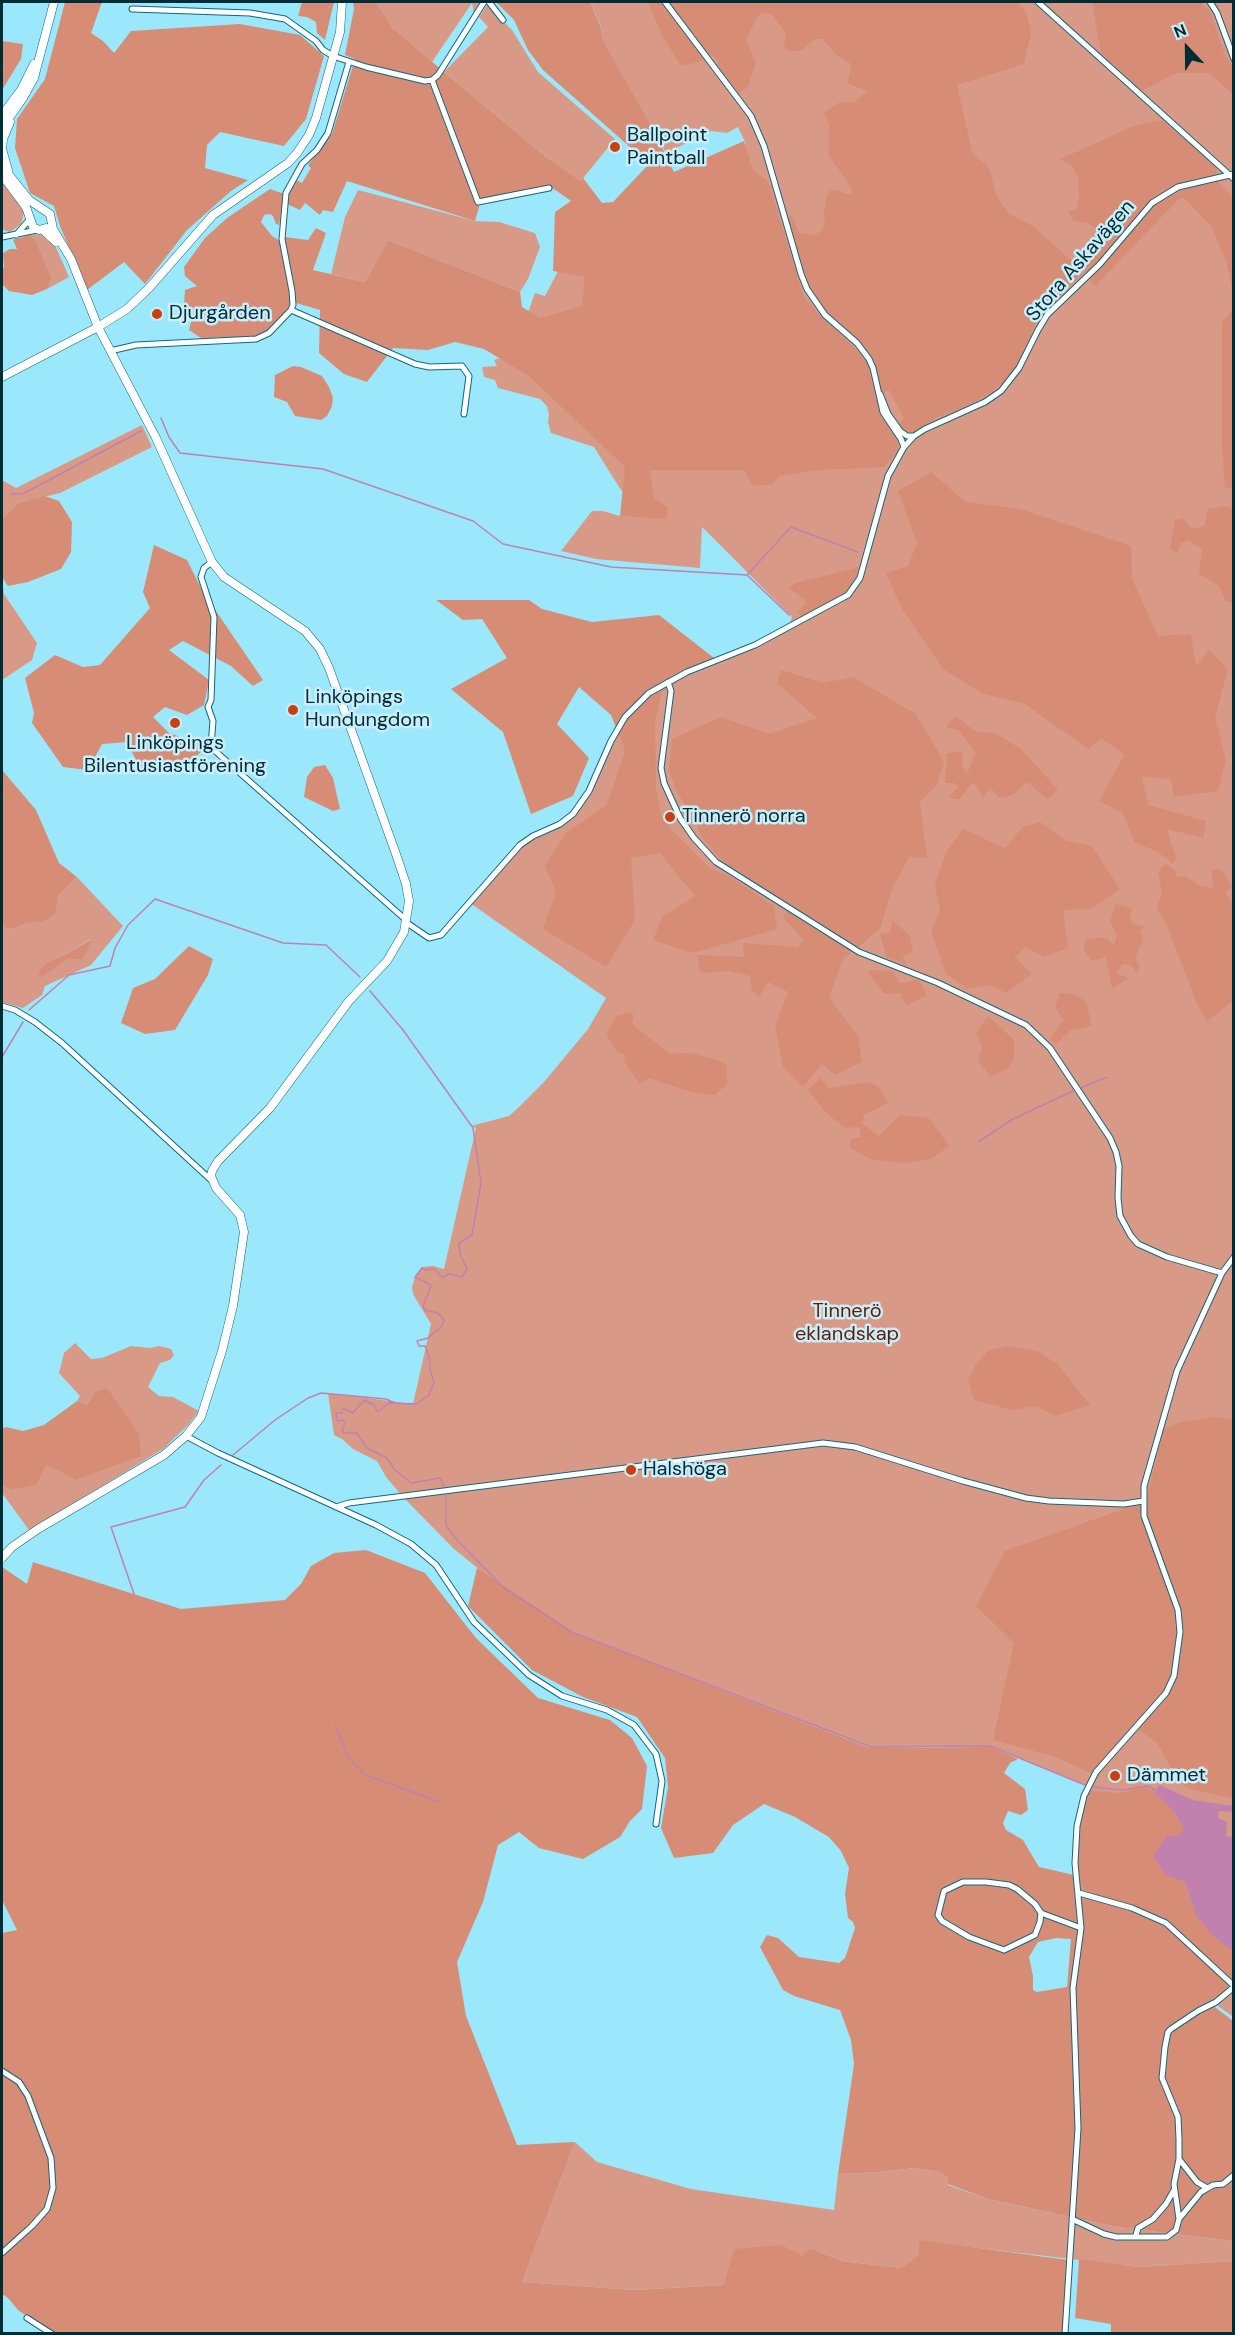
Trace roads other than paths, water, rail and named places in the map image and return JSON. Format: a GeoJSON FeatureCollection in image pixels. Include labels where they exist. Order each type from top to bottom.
{"type":"FeatureCollection","features":[{"type":"Feature","properties":{"kind":"street"},"geometry":{"type":"LineString","coordinates":[[2,128],[34,78],[54,2]]}},
{"type":"Feature","properties":{"kind":"street"},"geometry":{"type":"LineString","coordinates":[[2,377],[97,325],[120,315],[142,296],[215,213],[288,163],[312,128],[340,32],[342,2]]}},
{"type":"Feature","properties":{"kind":"street"},"geometry":{"type":"LineString","coordinates":[[132,9],[250,13],[285,19],[333,56],[425,81],[432,80],[438,75],[484,2]]}},
{"type":"Feature","properties":{"kind":"street"},"geometry":{"type":"LineString","coordinates":[[489,2],[503,20]]}},
{"type":"Feature","properties":{"kind":"street"},"geometry":{"type":"LineString","coordinates":[[665,2],[751,116],[764,146],[807,289],[825,315],[865,352],[873,368],[882,412],[904,447]]}},
{"type":"Feature","properties":{"kind":"street"},"geometry":{"type":"LineString","coordinates":[[1038,2],[1232,176]]}},
{"type":"Feature","properties":{"kind":"street"},"geometry":{"type":"LineString","coordinates":[[1210,2],[1217,13],[1233,59]]}},
{"type":"Feature","properties":{"kind":"street"},"geometry":{"type":"LineString","coordinates":[[2,115],[21,90],[41,49]]}},
{"type":"Feature","properties":{"kind":"street"},"geometry":{"type":"LineString","coordinates":[[110,351],[136,345],[256,339],[269,333],[291,310],[292,291],[282,239],[286,192],[302,164],[317,150],[328,133],[349,62]]}},
{"type":"Feature","properties":{"kind":"street"},"geometry":{"type":"LineString","coordinates":[[432,80],[478,201],[549,188]]}},
{"type":"Feature","properties":{"kind":"street"},"geometry":{"type":"LineString","coordinates":[[10,181],[2,154],[2,144],[17,107]]}},
{"type":"Feature","properties":{"kind":"street"},"geometry":{"type":"LineString","coordinates":[[2,166],[26,207],[32,225],[55,240],[63,253],[92,320],[97,325]]}},
{"type":"Feature","properties":{"kind":"street","name":"Stora Askavägen"},"geometry":{"type":"LineString","coordinates":[[407,922],[429,938],[441,934],[519,845],[560,824],[573,814],[589,791],[611,741],[625,717],[649,693],[668,682],[755,645],[848,596],[860,578],[888,476],[904,447],[914,436],[934,423],[976,406],[1001,391],[1019,368],[1047,315],[1116,246],[1152,203],[1170,190],[1185,184],[1232,176]]}},
{"type":"Feature","properties":{"kind":"street"},"geometry":{"type":"LineString","coordinates":[[2,177],[50,214],[55,234],[76,270],[97,325],[160,446],[212,562],[224,577],[305,632],[320,649],[329,668],[406,884],[409,901],[407,922],[400,941],[387,961],[349,1001],[270,1108],[214,1166],[212,1180]]}},
{"type":"Feature","properties":{"kind":"street"},"geometry":{"type":"LineString","coordinates":[[16,235],[34,211],[42,209]]}},
{"type":"Feature","properties":{"kind":"street"},"geometry":{"type":"LineString","coordinates":[[2,236],[40,230],[48,227],[51,221]]}},
{"type":"Feature","properties":{"kind":"street"},"geometry":{"type":"LineString","coordinates":[[291,310],[408,362],[429,367],[462,366],[469,376],[464,414]]}},
{"type":"Feature","properties":{"kind":"street"},"geometry":{"type":"LineString","coordinates":[[878,391],[888,414],[898,428],[907,436],[914,436]]}},
{"type":"Feature","properties":{"kind":"street"},"geometry":{"type":"LineString","coordinates":[[212,562],[204,568],[201,577],[214,617],[211,700],[208,707],[213,721],[210,739],[212,747],[407,922]]}},
{"type":"Feature","properties":{"kind":"street"},"geometry":{"type":"LineString","coordinates":[[668,682],[671,691],[661,768],[664,783],[684,824],[716,862],[859,952],[938,983],[1026,1025],[1050,1048],[1114,1145],[1119,1166],[1120,1216],[1131,1236],[1138,1244],[1167,1257],[1222,1274]]}},
{"type":"Feature","properties":{"kind":"street"},"geometry":{"type":"LineString","coordinates":[[2,1006],[15,1010],[35,1022],[62,1043],[212,1180],[216,1188],[240,1215],[244,1236],[233,1306],[222,1351],[204,1410],[186,1436],[155,1460],[38,1529],[12,1547],[2,1558]]}},
{"type":"Feature","properties":{"kind":"street"},"geometry":{"type":"LineString","coordinates":[[1065,2334],[1078,2128],[1073,1988],[1081,1928],[1075,1839],[1084,1796],[1093,1777],[1166,1693],[1172,1683],[1177,1663],[1180,1632],[1179,1610],[1144,1516],[1144,1486],[1177,1371],[1222,1274],[1233,1257]]}},
{"type":"Feature","properties":{"kind":"street"},"geometry":{"type":"LineString","coordinates":[[186,1436],[393,1534],[422,1552],[436,1565],[474,1622],[497,1646],[540,1683],[562,1696],[607,1710],[634,1725],[656,1754],[662,1781],[656,1824]]}},
{"type":"Feature","properties":{"kind":"street"},"geometry":{"type":"LineString","coordinates":[[336,1507],[349,1503],[823,1443],[855,1447],[1026,1498],[1124,1504],[1143,1501]]}},
{"type":"Feature","properties":{"kind":"street"},"geometry":{"type":"LineString","coordinates":[[1041,1913],[1035,1935],[1004,1950],[969,1937],[942,1921],[938,1915],[944,1891],[963,1882],[986,1882],[1014,1887],[1035,1904],[1041,1913],[1081,1928]]}},
{"type":"Feature","properties":{"kind":"street"},"geometry":{"type":"LineString","coordinates":[[1079,1893],[1132,1908],[1166,1923],[1233,1987],[1216,2002],[1182,2020],[1168,2032],[1162,2078],[1178,2117],[1179,2159],[1175,2172],[1174,2190],[1179,2219]]}},
{"type":"Feature","properties":{"kind":"street"},"geometry":{"type":"LineString","coordinates":[[2,2071],[19,2082],[28,2096],[51,2158],[53,2188],[46,2209],[32,2226],[2,2253]]}},
{"type":"Feature","properties":{"kind":"street"},"geometry":{"type":"LineString","coordinates":[[1179,2159],[1197,2182],[1207,2188]]}},
{"type":"Feature","properties":{"kind":"street"},"geometry":{"type":"LineString","coordinates":[[1072,2219],[1104,2234],[1167,2237],[1176,2230],[1179,2219],[1191,2203],[1207,2188],[1213,2184],[1223,2184],[1233,2175]]}},
{"type":"Feature","properties":{"kind":"street"},"geometry":{"type":"LineString","coordinates":[[1136,2235],[1138,2228],[1153,2219],[1174,2190]]}},
{"type":"Feature","properties":{"kind":"street"},"geometry":{"type":"LineString","coordinates":[[27,2318],[52,2334]]}},
{"type":"Feature","properties":{"kind":"waterway"},"geometry":{"type":"LineString","coordinates":[[161,418],[169,437],[180,453],[323,469],[473,521],[503,544],[611,567],[747,575],[791,527],[858,552]]}},
{"type":"Feature","properties":{"kind":"waterway"},"geometry":{"type":"LineString","coordinates":[[11,494],[22,494],[141,431]]}},
{"type":"Feature","properties":{"kind":"waterway"},"geometry":{"type":"LineString","coordinates":[[747,575],[789,615]]}},
{"type":"Feature","properties":{"kind":"waterway"},"geometry":{"type":"LineString","coordinates":[[29,1010],[69,975],[110,966],[115,948],[128,925],[155,899],[283,943],[326,945],[360,977]]}},
{"type":"Feature","properties":{"kind":"waterway"},"geometry":{"type":"LineString","coordinates":[[370,991],[403,1030],[473,1128],[481,1183],[472,1235],[459,1243],[460,1254],[467,1269],[462,1277],[449,1274],[442,1277],[434,1269],[422,1268],[415,1277],[431,1285],[423,1307],[425,1310],[438,1313],[444,1320],[442,1326],[428,1338],[417,1341],[419,1346],[425,1346],[430,1360],[434,1382],[429,1395],[417,1404],[390,1403],[379,1411],[374,1405],[364,1400],[353,1413],[343,1408],[342,1413],[336,1413],[336,1415],[338,1421],[343,1420],[345,1423],[342,1430],[344,1433],[357,1433],[367,1448],[387,1458],[394,1469],[411,1483],[440,1478],[444,1486]]}},
{"type":"Feature","properties":{"kind":"waterway"},"geometry":{"type":"LineString","coordinates":[[2,1057],[23,1022]]}},
{"type":"Feature","properties":{"kind":"waterway"},"geometry":{"type":"LineString","coordinates":[[1080,1088],[1107,1077]]}},
{"type":"Feature","properties":{"kind":"waterway"},"geometry":{"type":"LineString","coordinates":[[978,1142],[1013,1119],[1073,1091]]}},
{"type":"Feature","properties":{"kind":"waterway"},"geometry":{"type":"LineString","coordinates":[[233,1455],[275,1420],[308,1398],[321,1393],[386,1399],[395,1403]]}},
{"type":"Feature","properties":{"kind":"waterway"},"geometry":{"type":"LineString","coordinates":[[134,1594],[111,1527],[185,1507],[204,1480],[221,1465]]}},
{"type":"Feature","properties":{"kind":"waterway"},"geometry":{"type":"LineString","coordinates":[[446,1496],[446,1525],[456,1539],[503,1587],[572,1632],[871,1747],[990,1746],[1085,1785]]}},
{"type":"Feature","properties":{"kind":"waterway"},"geometry":{"type":"LineString","coordinates":[[335,1724],[348,1758],[366,1775],[440,1802]]}},
{"type":"Feature","properties":{"kind":"waterway"},"geometry":{"type":"LineString","coordinates":[[1093,1787],[1123,1790],[1147,1786],[1156,1790]]}},
{"type":"Feature","properties":{"kind":"place","name":"Ballpoint Paintball"},"geometry":{"type":"Point","coordinates":[615,147]}},
{"type":"Feature","properties":{"kind":"place","name":"Djurgården"},"geometry":{"type":"Point","coordinates":[157,314]}},
{"type":"Feature","properties":{"kind":"place","name":"Linköpings Hundungdom"},"geometry":{"type":"Point","coordinates":[293,710]}},
{"type":"Feature","properties":{"kind":"place","name":"Linköpings Bilentusiastförening"},"geometry":{"type":"Point","coordinates":[175,723]}},
{"type":"Feature","properties":{"kind":"place","name":"Tinnerö norra"},"geometry":{"type":"Point","coordinates":[670,817]}},
{"type":"Feature","properties":{"kind":"place","name":"Halshöga"},"geometry":{"type":"Point","coordinates":[631,1470]}},
{"type":"Feature","properties":{"kind":"place","name":"Dämmet"},"geometry":{"type":"Point","coordinates":[1115,1776]}},
{"type":"Feature","properties":{"kind":"park label","name":"Tinnerö eklandskap"},"geometry":{"type":"Point","coordinates":[847,1324]}}]}
